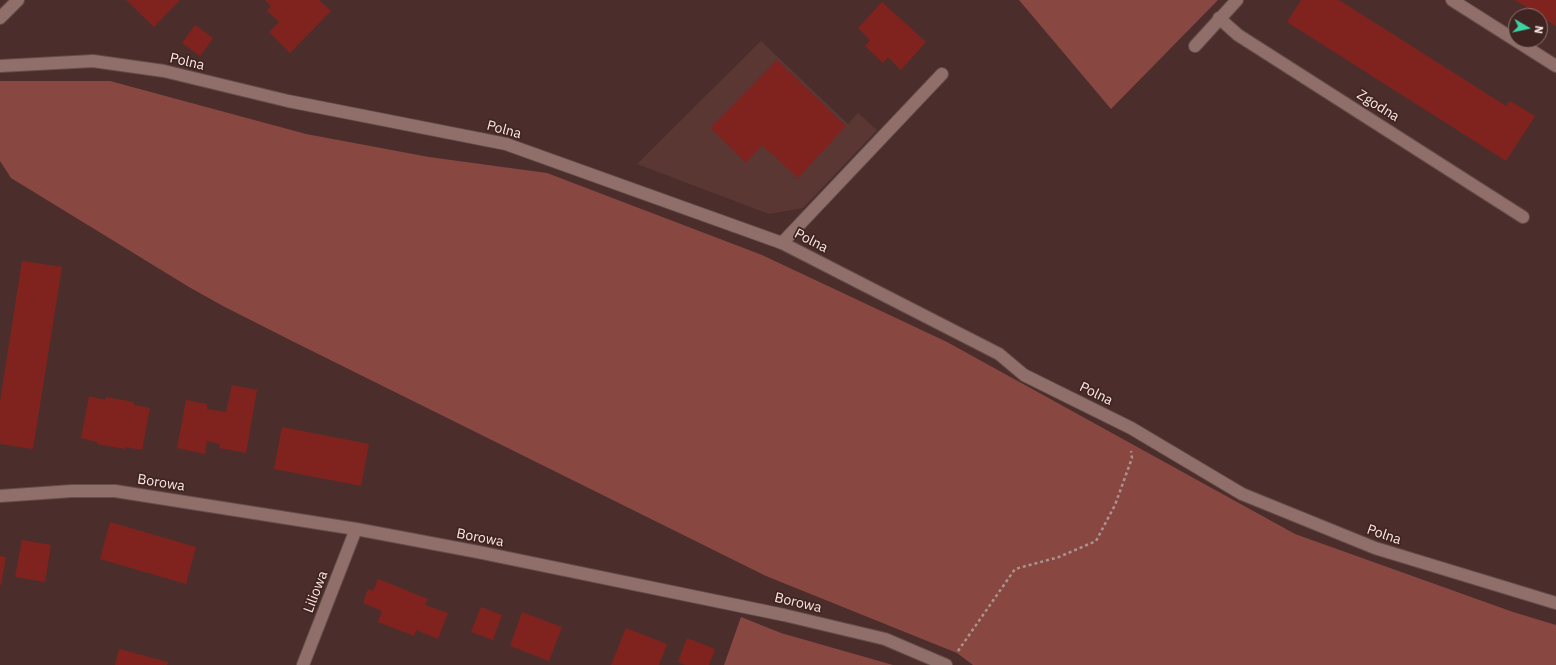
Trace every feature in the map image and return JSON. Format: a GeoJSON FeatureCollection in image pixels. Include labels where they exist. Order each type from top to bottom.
{"type":"FeatureCollection","features":[{"type":"Feature","properties":{"kind":"street"},"geometry":{"type":"LineString","coordinates":[[0,18],[18,0]]}},
{"type":"Feature","properties":{"kind":"street"},"geometry":{"type":"LineString","coordinates":[[1195,46],[1236,0]]}},
{"type":"Feature","properties":{"kind":"street"},"geometry":{"type":"LineString","coordinates":[[1452,0],[1556,66]]}},
{"type":"Feature","properties":{"kind":"street","name":"Zgodna"},"geometry":{"type":"LineString","coordinates":[[1219,18],[1238,35],[1523,216]]}},
{"type":"Feature","properties":{"kind":"street","name":"Polna"},"geometry":{"type":"LineString","coordinates":[[0,66],[93,61],[164,71],[288,101],[506,144],[782,243],[998,354],[1024,375],[1131,428],[1242,494],[1367,545],[1556,603]]}},
{"type":"Feature","properties":{"kind":"street"},"geometry":{"type":"LineString","coordinates":[[782,243],[942,74]]}},
{"type":"Feature","properties":{"kind":"street","name":"Borowa"},"geometry":{"type":"LineString","coordinates":[[0,496],[72,491],[115,491],[356,529],[478,552],[784,615],[885,639],[946,665]]}},
{"type":"Feature","properties":{"kind":"street","name":"Liliowa"},"geometry":{"type":"LineString","coordinates":[[303,665],[356,529]]}},
{"type":"Feature","properties":{"kind":"path"},"geometry":{"type":"LineString","coordinates":[[961,645],[1015,569],[1059,556],[1096,540],[1115,505],[1132,458],[1131,428]]}},
{"type":"Feature","properties":{"kind":"shaded area"},"geometry":{"type":"Polygon","coordinates":[[[1019,0],[1218,0],[1111,109],[1019,0]]]}},
{"type":"Feature","properties":{"kind":"shaded area"},"geometry":{"type":"Polygon","coordinates":[[[761,41],[848,124],[858,113],[877,130],[803,208],[769,214],[637,164],[761,41]]]}},
{"type":"Feature","properties":{"kind":"shaded area"},"geometry":{"type":"Polygon","coordinates":[[[0,81],[110,81],[306,134],[429,157],[547,173],[762,255],[947,342],[1295,534],[1513,612],[1556,625],[1556,665],[973,665],[957,653],[766,576],[294,342],[189,287],[11,178],[0,161],[0,81]]]}},
{"type":"Feature","properties":{"kind":"shaded area"},"geometry":{"type":"Polygon","coordinates":[[[741,617],[781,633],[893,665],[724,665],[741,617]]]}},
{"type":"Feature","properties":{"kind":"building"},"geometry":{"type":"Polygon","coordinates":[[[126,0],[180,0],[154,27],[126,0]]]}},
{"type":"Feature","properties":{"kind":"building"},"geometry":{"type":"Polygon","coordinates":[[[265,0],[319,0],[331,11],[290,53],[269,32],[279,22],[267,11],[271,6],[265,0]]]}},
{"type":"Feature","properties":{"kind":"building"},"geometry":{"type":"Polygon","coordinates":[[[1301,0],[1339,0],[1506,106],[1510,101],[1535,116],[1506,161],[1287,22],[1301,0]]]}},
{"type":"Feature","properties":{"kind":"building"},"geometry":{"type":"Polygon","coordinates":[[[1515,0],[1556,0],[1556,26],[1548,21],[1548,8],[1527,8],[1515,0]]]}},
{"type":"Feature","properties":{"kind":"building"},"geometry":{"type":"Polygon","coordinates":[[[882,2],[926,42],[901,70],[888,57],[883,63],[865,46],[870,40],[858,28],[882,2]]]}},
{"type":"Feature","properties":{"kind":"building"},"geometry":{"type":"Polygon","coordinates":[[[195,25],[213,38],[200,56],[182,43],[195,25]]]}},
{"type":"Feature","properties":{"kind":"building"},"geometry":{"type":"Polygon","coordinates":[[[777,60],[846,126],[798,178],[762,145],[746,163],[710,128],[777,60]]]}},
{"type":"Feature","properties":{"kind":"building"},"geometry":{"type":"Polygon","coordinates":[[[22,261],[62,267],[33,449],[0,444],[0,402],[22,261]]]}},
{"type":"Feature","properties":{"kind":"building"},"geometry":{"type":"Polygon","coordinates":[[[232,385],[257,390],[246,453],[219,448],[220,444],[207,441],[205,454],[177,448],[186,400],[207,404],[207,409],[226,412],[232,385]]]}},
{"type":"Feature","properties":{"kind":"building"},"geometry":{"type":"Polygon","coordinates":[[[89,396],[105,400],[106,397],[134,402],[134,405],[150,408],[142,450],[126,447],[125,449],[97,444],[97,442],[81,438],[89,396]]]}},
{"type":"Feature","properties":{"kind":"building"},"geometry":{"type":"Polygon","coordinates":[[[282,427],[369,444],[361,486],[274,469],[282,427]]]}},
{"type":"Feature","properties":{"kind":"building"},"geometry":{"type":"Polygon","coordinates":[[[110,522],[196,547],[186,584],[100,559],[110,522]]]}},
{"type":"Feature","properties":{"kind":"building"},"geometry":{"type":"Polygon","coordinates":[[[22,540],[51,545],[45,582],[15,577],[22,540]]]}},
{"type":"Feature","properties":{"kind":"building"},"geometry":{"type":"Polygon","coordinates":[[[0,556],[6,557],[1,585],[0,585],[0,556]]]}},
{"type":"Feature","properties":{"kind":"building"},"geometry":{"type":"Polygon","coordinates":[[[378,579],[428,599],[425,605],[448,613],[438,639],[416,630],[414,636],[378,622],[382,611],[363,603],[368,589],[373,591],[378,579]]]}},
{"type":"Feature","properties":{"kind":"building"},"geometry":{"type":"Polygon","coordinates":[[[481,607],[502,615],[493,640],[471,632],[481,607]]]}},
{"type":"Feature","properties":{"kind":"building"},"geometry":{"type":"Polygon","coordinates":[[[522,612],[562,627],[549,661],[510,646],[522,612]]]}},
{"type":"Feature","properties":{"kind":"building"},"geometry":{"type":"Polygon","coordinates":[[[626,628],[667,644],[659,665],[611,665],[626,628]]]}},
{"type":"Feature","properties":{"kind":"building"},"geometry":{"type":"Polygon","coordinates":[[[687,638],[715,649],[709,665],[685,665],[678,662],[687,638]]]}},
{"type":"Feature","properties":{"kind":"building"},"geometry":{"type":"Polygon","coordinates":[[[119,649],[168,662],[167,665],[115,665],[119,649]]]}}]}
